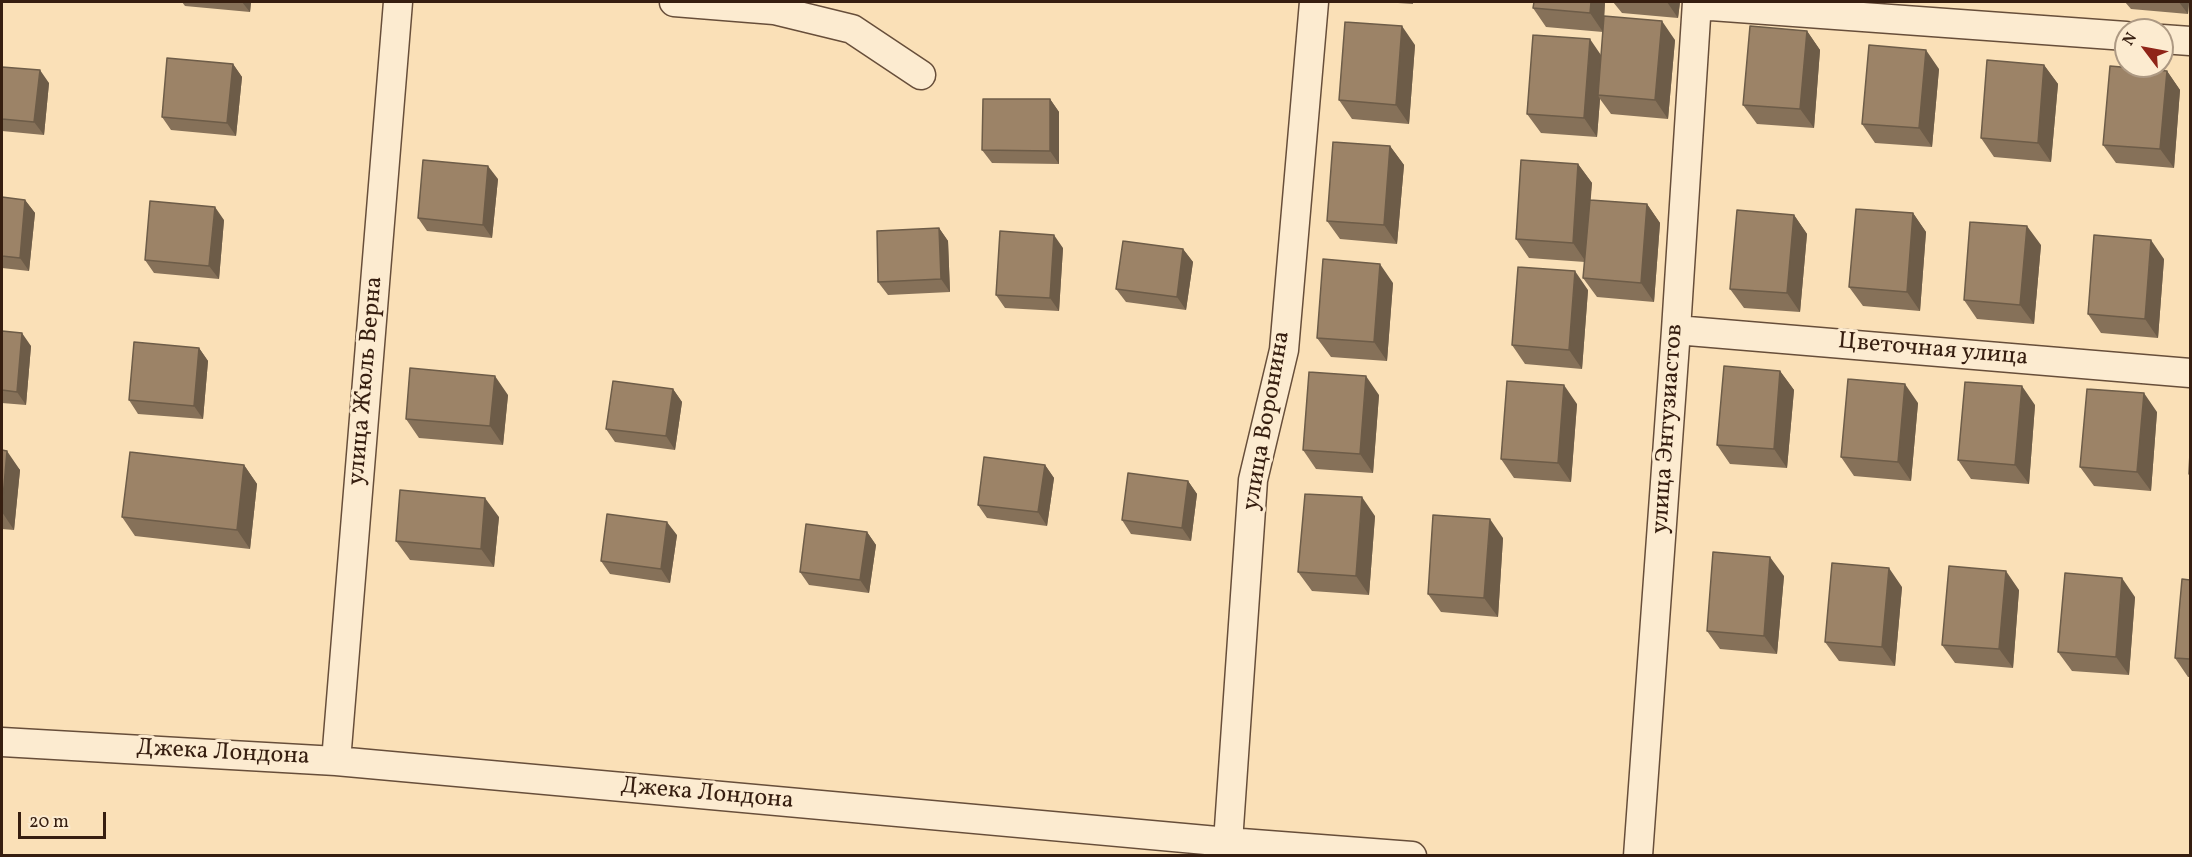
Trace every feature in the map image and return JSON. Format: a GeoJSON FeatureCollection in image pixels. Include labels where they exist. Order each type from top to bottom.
{"type":"FeatureCollection","features":[{"type":"Feature","properties":{"kind":"street","name":"улица Жюль Верна"},"geometry":{"type":"LineString","coordinates":[[336,761],[398,2]]}},
{"type":"Feature","properties":{"kind":"street"},"geometry":{"type":"LineString","coordinates":[[674,2],[774,10],[852,28],[921,75]]}},
{"type":"Feature","properties":{"kind":"street","name":"улица Воронина"},"geometry":{"type":"LineString","coordinates":[[1228,842],[1253,480],[1284,350],[1314,2]]}},
{"type":"Feature","properties":{"kind":"street"},"geometry":{"type":"LineString","coordinates":[[1697,3],[2114,35]]}},
{"type":"Feature","properties":{"kind":"street","name":"улица Энтузиастов"},"geometry":{"type":"LineString","coordinates":[[1638,855],[1697,3]]}},
{"type":"Feature","properties":{"kind":"street"},"geometry":{"type":"LineString","coordinates":[[2174,40],[2190,41]]}},
{"type":"Feature","properties":{"kind":"street","name":"Цветочная улица"},"geometry":{"type":"LineString","coordinates":[[1676,330],[2190,373]]}},
{"type":"Feature","properties":{"kind":"street","name":"Джека Лондона"},"geometry":{"type":"LineString","coordinates":[[2,742],[336,761],[1228,842],[1412,855]]}},
{"type":"Feature","properties":{"kind":"building"},"geometry":{"type":"Polygon","coordinates":[[[1534,2],[1591,2],[1590,13],[1533,8],[1534,2]]]}},
{"type":"Feature","properties":{"kind":"building"},"geometry":{"type":"Polygon","coordinates":[[[1604,16],[1662,21],[1655,100],[1598,95],[1604,16]]]}},
{"type":"Feature","properties":{"kind":"building"},"geometry":{"type":"Polygon","coordinates":[[[1345,22],[1402,26],[1396,105],[1339,100],[1345,22]]]}},
{"type":"Feature","properties":{"kind":"building"},"geometry":{"type":"Polygon","coordinates":[[[1750,26],[1807,31],[1800,109],[1743,105],[1750,26]]]}},
{"type":"Feature","properties":{"kind":"building"},"geometry":{"type":"Polygon","coordinates":[[[1533,35],[1590,39],[1584,118],[1527,114],[1533,35]]]}},
{"type":"Feature","properties":{"kind":"building"},"geometry":{"type":"Polygon","coordinates":[[[1869,45],[1926,50],[1919,128],[1862,124],[1869,45]]]}},
{"type":"Feature","properties":{"kind":"building"},"geometry":{"type":"Polygon","coordinates":[[[167,58],[233,64],[227,123],[162,117],[167,58]]]}},
{"type":"Feature","properties":{"kind":"building"},"geometry":{"type":"Polygon","coordinates":[[[1987,60],[2044,65],[2038,143],[1981,138],[1987,60]]]}},
{"type":"Feature","properties":{"kind":"building"},"geometry":{"type":"Polygon","coordinates":[[[2110,66],[2114,66],[2114,78],[2166,78],[2160,149],[2103,145],[2110,66]]]}},
{"type":"Feature","properties":{"kind":"building"},"geometry":{"type":"Polygon","coordinates":[[[2,67],[40,70],[34,122],[2,119],[2,67]]]}},
{"type":"Feature","properties":{"kind":"building"},"geometry":{"type":"Polygon","coordinates":[[[983,99],[1050,99],[1050,151],[982,150],[983,99]]]}},
{"type":"Feature","properties":{"kind":"building"},"geometry":{"type":"Polygon","coordinates":[[[1333,142],[1390,146],[1384,225],[1327,221],[1333,142]]]}},
{"type":"Feature","properties":{"kind":"building"},"geometry":{"type":"Polygon","coordinates":[[[423,160],[488,166],[483,225],[418,218],[423,160]]]}},
{"type":"Feature","properties":{"kind":"building"},"geometry":{"type":"Polygon","coordinates":[[[1521,160],[1578,164],[1573,243],[1516,239],[1521,160]]]}},
{"type":"Feature","properties":{"kind":"building"},"geometry":{"type":"Polygon","coordinates":[[[2,197],[25,200],[20,258],[2,256],[2,197]]]}},
{"type":"Feature","properties":{"kind":"building"},"geometry":{"type":"Polygon","coordinates":[[[1590,200],[1647,204],[1641,283],[1583,278],[1590,200]]]}},
{"type":"Feature","properties":{"kind":"building"},"geometry":{"type":"Polygon","coordinates":[[[150,201],[215,207],[209,266],[145,260],[150,201]]]}},
{"type":"Feature","properties":{"kind":"building"},"geometry":{"type":"Polygon","coordinates":[[[1856,209],[1913,213],[1907,292],[1849,287],[1856,209]]]}},
{"type":"Feature","properties":{"kind":"building"},"geometry":{"type":"Polygon","coordinates":[[[1737,210],[1794,215],[1787,293],[1730,289],[1737,210]]]}},
{"type":"Feature","properties":{"kind":"building"},"geometry":{"type":"Polygon","coordinates":[[[1970,222],[2027,226],[2020,305],[1964,300],[1970,222]]]}},
{"type":"Feature","properties":{"kind":"building"},"geometry":{"type":"Polygon","coordinates":[[[939,228],[941,279],[878,282],[877,231],[939,228]]]}},
{"type":"Feature","properties":{"kind":"building"},"geometry":{"type":"Polygon","coordinates":[[[1000,231],[1054,235],[1050,298],[996,295],[1000,231]]]}},
{"type":"Feature","properties":{"kind":"building"},"geometry":{"type":"Polygon","coordinates":[[[2094,235],[2151,240],[2145,319],[2088,314],[2094,235]]]}},
{"type":"Feature","properties":{"kind":"building"},"geometry":{"type":"Polygon","coordinates":[[[1123,241],[1183,249],[1177,297],[1116,289],[1123,241]]]}},
{"type":"Feature","properties":{"kind":"building"},"geometry":{"type":"Polygon","coordinates":[[[1323,259],[1380,264],[1374,342],[1317,338],[1323,259]]]}},
{"type":"Feature","properties":{"kind":"building"},"geometry":{"type":"Polygon","coordinates":[[[1518,267],[1575,271],[1569,350],[1512,345],[1518,267]]]}},
{"type":"Feature","properties":{"kind":"building"},"geometry":{"type":"Polygon","coordinates":[[[2,331],[22,333],[17,392],[2,390],[2,331]]]}},
{"type":"Feature","properties":{"kind":"building"},"geometry":{"type":"Polygon","coordinates":[[[134,342],[199,348],[194,406],[129,400],[134,342]]]}},
{"type":"Feature","properties":{"kind":"building"},"geometry":{"type":"Polygon","coordinates":[[[1724,366],[1780,371],[1774,449],[1717,445],[1724,366]]]}},
{"type":"Feature","properties":{"kind":"building"},"geometry":{"type":"Polygon","coordinates":[[[410,368],[495,376],[490,426],[406,419],[410,368]]]}},
{"type":"Feature","properties":{"kind":"building"},"geometry":{"type":"Polygon","coordinates":[[[1309,372],[1366,376],[1360,454],[1303,450],[1309,372]]]}},
{"type":"Feature","properties":{"kind":"building"},"geometry":{"type":"Polygon","coordinates":[[[1848,379],[1905,384],[1898,462],[1841,457],[1848,379]]]}},
{"type":"Feature","properties":{"kind":"building"},"geometry":{"type":"Polygon","coordinates":[[[613,381],[673,389],[666,436],[606,429],[613,381]]]}},
{"type":"Feature","properties":{"kind":"building"},"geometry":{"type":"Polygon","coordinates":[[[1507,381],[1564,385],[1558,463],[1501,459],[1507,381]]]}},
{"type":"Feature","properties":{"kind":"building"},"geometry":{"type":"Polygon","coordinates":[[[1965,382],[2022,386],[2015,465],[1958,460],[1965,382]]]}},
{"type":"Feature","properties":{"kind":"building"},"geometry":{"type":"Polygon","coordinates":[[[2087,389],[2144,393],[2137,472],[2080,467],[2087,389]]]}},
{"type":"Feature","properties":{"kind":"building"},"geometry":{"type":"Polygon","coordinates":[[[2,450],[7,451],[2,509],[2,450]]]}},
{"type":"Feature","properties":{"kind":"building"},"geometry":{"type":"Polygon","coordinates":[[[130,452],[244,465],[237,530],[122,517],[130,452]]]}},
{"type":"Feature","properties":{"kind":"building"},"geometry":{"type":"Polygon","coordinates":[[[984,457],[1045,465],[1038,512],[978,505],[984,457]]]}},
{"type":"Feature","properties":{"kind":"building"},"geometry":{"type":"Polygon","coordinates":[[[1128,473],[1188,481],[1182,528],[1122,520],[1128,473]]]}},
{"type":"Feature","properties":{"kind":"building"},"geometry":{"type":"Polygon","coordinates":[[[400,490],[485,498],[481,549],[396,541],[400,490]]]}},
{"type":"Feature","properties":{"kind":"building"},"geometry":{"type":"Polygon","coordinates":[[[1305,494],[1362,497],[1356,576],[1298,572],[1305,494]]]}},
{"type":"Feature","properties":{"kind":"building"},"geometry":{"type":"Polygon","coordinates":[[[607,514],[667,522],[661,569],[601,561],[607,514]]]}},
{"type":"Feature","properties":{"kind":"building"},"geometry":{"type":"Polygon","coordinates":[[[1433,515],[1490,519],[1484,598],[1428,594],[1433,515]]]}},
{"type":"Feature","properties":{"kind":"building"},"geometry":{"type":"Polygon","coordinates":[[[806,524],[867,532],[860,580],[800,572],[806,524]]]}},
{"type":"Feature","properties":{"kind":"building"},"geometry":{"type":"Polygon","coordinates":[[[1713,552],[1770,557],[1764,636],[1707,631],[1713,552]]]}},
{"type":"Feature","properties":{"kind":"building"},"geometry":{"type":"Polygon","coordinates":[[[1832,563],[1889,568],[1882,647],[1825,642],[1832,563]]]}},
{"type":"Feature","properties":{"kind":"building"},"geometry":{"type":"Polygon","coordinates":[[[1949,566],[2006,571],[1999,649],[1942,645],[1949,566]]]}},
{"type":"Feature","properties":{"kind":"building"},"geometry":{"type":"Polygon","coordinates":[[[2065,573],[2122,578],[2116,657],[2058,652],[2065,573]]]}},
{"type":"Feature","properties":{"kind":"building"},"geometry":{"type":"Polygon","coordinates":[[[2182,579],[2190,580],[2190,659],[2175,658],[2182,579]]]}}]}
